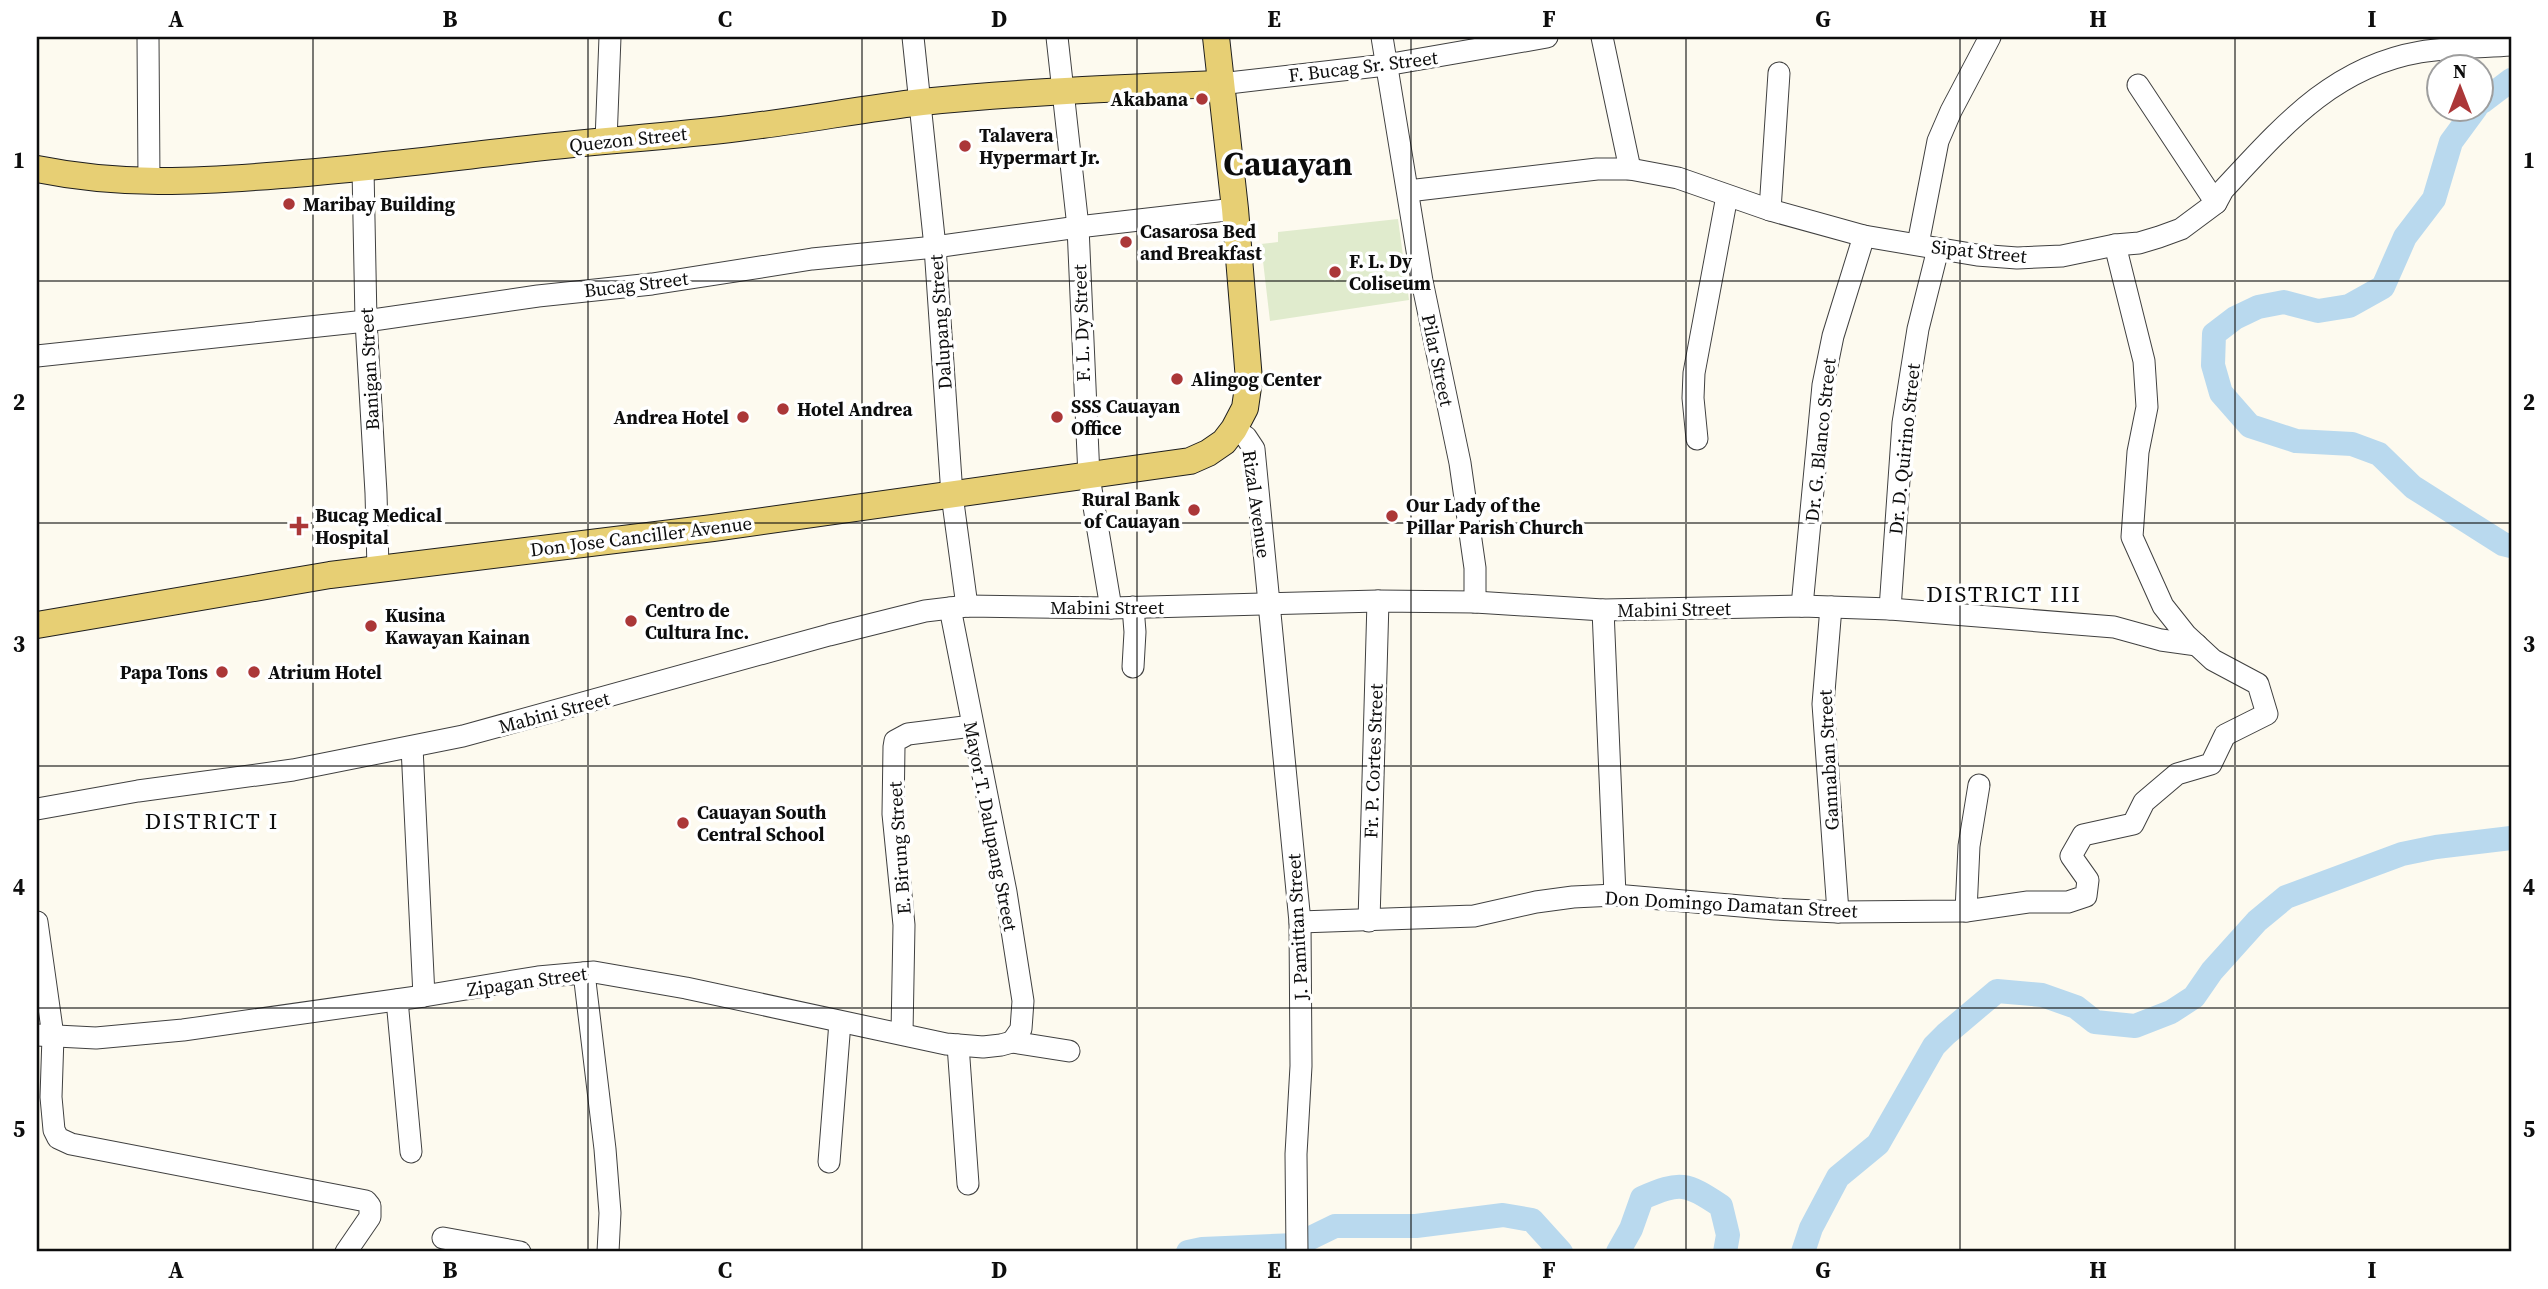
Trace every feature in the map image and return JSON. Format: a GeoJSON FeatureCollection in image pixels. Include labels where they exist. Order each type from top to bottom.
{"type":"FeatureCollection","features":[{"type":"Feature","properties":{"kind":"main road","name":"Rizal Avenue"},"geometry":{"type":"LineString","coordinates":[[1216,37],[1235,209],[1249,380],[1245,408],[1234,429]]}},
{"type":"Feature","properties":{"kind":"main road","name":"Quezon Street"},"geometry":{"type":"LineString","coordinates":[[37,169],[84,178],[184,182],[363,169],[738,128],[919,103],[1064,90],[1220,84]]}},
{"type":"Feature","properties":{"kind":"main road","name":"Don Jose Canciller Avenue"},"geometry":{"type":"LineString","coordinates":[[37,625],[378,568],[713,528],[1190,461],[1216,448],[1234,429]]}},
{"type":"Feature","properties":{"kind":"street"},"geometry":{"type":"LineString","coordinates":[[148,37],[149,181]]}},
{"type":"Feature","properties":{"kind":"street"},"geometry":{"type":"LineString","coordinates":[[606,141],[610,37]]}},
{"type":"Feature","properties":{"kind":"street","name":"Dalupang Street"},"geometry":{"type":"LineString","coordinates":[[913,37],[935,247],[958,607]]}},
{"type":"Feature","properties":{"kind":"street","name":"F. L. Dy Street"},"geometry":{"type":"LineString","coordinates":[[1057,37],[1078,227],[1089,477],[1111,608]]}},
{"type":"Feature","properties":{"kind":"street","name":"Pilar Street"},"geometry":{"type":"LineString","coordinates":[[1382,37],[1422,281],[1460,463],[1475,568],[1475,602]]}},
{"type":"Feature","properties":{"kind":"street","name":"F. Bucag Sr. Street"},"geometry":{"type":"LineString","coordinates":[[1220,84],[1386,65],[1547,37]]}},
{"type":"Feature","properties":{"kind":"street"},"geometry":{"type":"LineString","coordinates":[[1602,37],[1630,169]]}},
{"type":"Feature","properties":{"kind":"street","name":"Dr. D. Quirino Street"},"geometry":{"type":"LineString","coordinates":[[1890,609],[1903,423],[1919,329],[1938,141],[1990,37]]}},
{"type":"Feature","properties":{"kind":"street","name":"Sipat Street"},"geometry":{"type":"LineString","coordinates":[[1408,191],[1597,169],[1630,169],[1678,178],[1770,210],[1864,236],[2017,258],[2062,256],[2139,243],[2181,229],[2216,203],[2223,190],[2289,120],[2317,96],[2345,79],[2420,52],[2503,46]]}},
{"type":"Feature","properties":{"kind":"street"},"geometry":{"type":"LineString","coordinates":[[1770,210],[1779,73]]}},
{"type":"Feature","properties":{"kind":"street"},"geometry":{"type":"LineString","coordinates":[[2138,85],[2216,203]]}},
{"type":"Feature","properties":{"kind":"street","name":"Banigan Street"},"geometry":{"type":"LineString","coordinates":[[363,169],[366,321],[378,568]]}},
{"type":"Feature","properties":{"kind":"street"},"geometry":{"type":"LineString","coordinates":[[1697,439],[1693,398],[1694,373],[1727,196]]}},
{"type":"Feature","properties":{"kind":"street","name":"Bucag Street"},"geometry":{"type":"LineString","coordinates":[[37,356],[366,321],[538,296],[652,284],[812,259],[935,247],[1235,209]]}},
{"type":"Feature","properties":{"kind":"street","name":"Dr. G. Blanco Street"},"geometry":{"type":"LineString","coordinates":[[1802,606],[1823,385],[1833,336],[1864,236]]}},
{"type":"Feature","properties":{"kind":"street","name":"Don Domingo Damatan Street"},"geometry":{"type":"LineString","coordinates":[[1300,922],[1474,916],[1536,902],[1615,895],[1838,912],[1966,911],[2028,902],[2068,902],[2086,896],[2088,880],[2071,856],[2083,835],[2133,824],[2144,802],[2177,774],[2211,764],[2225,735],[2267,713],[2258,684],[2213,660],[2163,606],[2132,537],[2138,452],[2147,407],[2144,361],[2115,245]]}},
{"type":"Feature","properties":{"kind":"street","name":"Rizal Avenue"},"geometry":{"type":"LineString","coordinates":[[1234,429],[1246,437],[1254,449],[1270,604]]}},
{"type":"Feature","properties":{"kind":"street","name":"Mabini Street"},"geometry":{"type":"LineString","coordinates":[[37,809],[293,771],[412,747],[547,715],[829,635],[925,611],[958,607],[1111,608],[1378,601],[1475,602],[1603,610],[1802,606],[1890,609],[2114,627],[2161,640],[2197,645]]}},
{"type":"Feature","properties":{"kind":"street","name":"Fr. P. Cortes Street"},"geometry":{"type":"LineString","coordinates":[[1369,921],[1378,601]]}},
{"type":"Feature","properties":{"kind":"street","name":"J. Pamittan Street"},"geometry":{"type":"LineString","coordinates":[[1270,604],[1300,922],[1301,1066],[1296,1154],[1297,1252]]}},
{"type":"Feature","properties":{"kind":"street","name":"Mayor T. Dalupang Street"},"geometry":{"type":"LineString","coordinates":[[958,607],[972,726],[1006,892],[1023,1000],[1021,1029],[1012,1042]]}},
{"type":"Feature","properties":{"kind":"street"},"geometry":{"type":"LineString","coordinates":[[1133,607],[1133,667]]}},
{"type":"Feature","properties":{"kind":"street","name":"Gannaban Street"},"geometry":{"type":"LineString","coordinates":[[1830,607],[1823,704],[1838,912]]}},
{"type":"Feature","properties":{"kind":"street"},"geometry":{"type":"LineString","coordinates":[[1603,610],[1615,895]]}},
{"type":"Feature","properties":{"kind":"street","name":"E. Birung Street"},"geometry":{"type":"LineString","coordinates":[[902,1034],[904,925],[893,814],[895,741],[908,734],[972,726]]}},
{"type":"Feature","properties":{"kind":"street"},"geometry":{"type":"LineString","coordinates":[[412,747],[424,996]]}},
{"type":"Feature","properties":{"kind":"street"},"geometry":{"type":"LineString","coordinates":[[1966,911],[1969,846],[1979,785]]}},
{"type":"Feature","properties":{"kind":"street"},"geometry":{"type":"LineString","coordinates":[[37,922],[54,1130],[58,1138],[71,1144],[366,1201],[370,1206],[370,1217],[346,1252]]}},
{"type":"Feature","properties":{"kind":"street","name":"Zipagan Street"},"geometry":{"type":"LineString","coordinates":[[45,1035],[96,1038],[183,1031],[538,977],[594,972],[630,976],[958,1045],[983,1047],[1012,1042],[1069,1051]]}},
{"type":"Feature","properties":{"kind":"street"},"geometry":{"type":"LineString","coordinates":[[584,973],[605,1149],[610,1213],[608,1252]]}},
{"type":"Feature","properties":{"kind":"street"},"geometry":{"type":"LineString","coordinates":[[397,1000],[411,1152]]}},
{"type":"Feature","properties":{"kind":"street"},"geometry":{"type":"LineString","coordinates":[[829,1162],[840,1022]]}},
{"type":"Feature","properties":{"kind":"street"},"geometry":{"type":"LineString","coordinates":[[958,1045],[968,1184]]}},
{"type":"Feature","properties":{"kind":"street"},"geometry":{"type":"LineString","coordinates":[[443,1238],[520,1252]]}},
{"type":"Feature","properties":{"kind":"green space","name":"F. L. Dy Coliseum"},"geometry":{"type":"Polygon","coordinates":[[[1398,219],[1409,300],[1270,321],[1261,244],[1278,242],[1278,232],[1398,219]]]}},
{"type":"Feature","properties":{"kind":"waterway"},"geometry":{"type":"LineString","coordinates":[[2496,91],[2511,80]]}},
{"type":"Feature","properties":{"kind":"waterway"},"geometry":{"type":"LineString","coordinates":[[2466,122],[2451,142],[2434,199],[2405,237],[2383,287],[2349,306],[2318,311],[2284,302],[2258,307],[2235,318],[2214,334],[2213,365],[2221,393],[2250,426],[2296,441],[2352,444],[2379,454],[2413,487],[2503,544],[2511,546]]}},
{"type":"Feature","properties":{"kind":"waterway"},"geometry":{"type":"LineString","coordinates":[[1803,1252],[1811,1228],[1838,1177],[1878,1144],[1934,1046],[1997,991],[2042,995],[2076,1007],[2095,1022],[2135,1026],[2171,1012],[2194,997],[2212,971],[2257,921],[2286,897],[2402,854],[2511,838]]}},
{"type":"Feature","properties":{"kind":"waterway"},"geometry":{"type":"LineString","coordinates":[[1618,1252],[1631,1229],[1642,1198],[1675,1187],[1691,1189],[1721,1206],[1728,1235],[1725,1252]]}},
{"type":"Feature","properties":{"kind":"waterway"},"geometry":{"type":"LineString","coordinates":[[1188,1252],[1296,1245],[1335,1226],[1416,1226],[1503,1215],[1532,1220],[1561,1252]]}},
{"type":"Feature","properties":{"kind":"place","name":"Akabana"},"geometry":{"type":"Point","coordinates":[1202,99]}},
{"type":"Feature","properties":{"kind":"place","name":"Talavera Hypermart Jr."},"geometry":{"type":"Point","coordinates":[965,146]}},
{"type":"Feature","properties":{"kind":"place","name":"Maribay Building"},"geometry":{"type":"Point","coordinates":[289,204]}},
{"type":"Feature","properties":{"kind":"place","name":"Casarosa Bed and Breakfast"},"geometry":{"type":"Point","coordinates":[1126,242]}},
{"type":"Feature","properties":{"kind":"place","name":"F. L. Dy Coliseum"},"geometry":{"type":"Point","coordinates":[1335,272]}},
{"type":"Feature","properties":{"kind":"place","name":"Alingog Center"},"geometry":{"type":"Point","coordinates":[1177,379]}},
{"type":"Feature","properties":{"kind":"place","name":"Hotel Andrea"},"geometry":{"type":"Point","coordinates":[783,409]}},
{"type":"Feature","properties":{"kind":"place","name":"Andrea Hotel"},"geometry":{"type":"Point","coordinates":[743,417]}},
{"type":"Feature","properties":{"kind":"place","name":"SSS Cauayan Office"},"geometry":{"type":"Point","coordinates":[1057,417]}},
{"type":"Feature","properties":{"kind":"place","name":"Rural Bank of Cauayan"},"geometry":{"type":"Point","coordinates":[1194,510]}},
{"type":"Feature","properties":{"kind":"place","name":"Our Lady of the Pillar Parish Church"},"geometry":{"type":"Point","coordinates":[1392,516]}},
{"type":"Feature","properties":{"kind":"place","name":"Bucag Medical Hospital"},"geometry":{"type":"Point","coordinates":[299,526]}},
{"type":"Feature","properties":{"kind":"place","name":"Centro de Cultura Inc."},"geometry":{"type":"Point","coordinates":[631,621]}},
{"type":"Feature","properties":{"kind":"place","name":"Kusina Kawayan Kainan"},"geometry":{"type":"Point","coordinates":[371,626]}},
{"type":"Feature","properties":{"kind":"place","name":"Papa Tons"},"geometry":{"type":"Point","coordinates":[222,672]}},
{"type":"Feature","properties":{"kind":"place","name":"Atrium Hotel"},"geometry":{"type":"Point","coordinates":[254,672]}},
{"type":"Feature","properties":{"kind":"place","name":"Cauayan South Central School"},"geometry":{"type":"Point","coordinates":[683,823]}},
{"type":"Feature","properties":{"kind":"district","name":"Cauayan"},"geometry":{"type":"Point","coordinates":[1288,163]}},
{"type":"Feature","properties":{"kind":"district","name":"DISTRICT III"},"geometry":{"type":"Point","coordinates":[2004,594]}},
{"type":"Feature","properties":{"kind":"district","name":"DISTRICT I"},"geometry":{"type":"Point","coordinates":[212,821]}}]}
